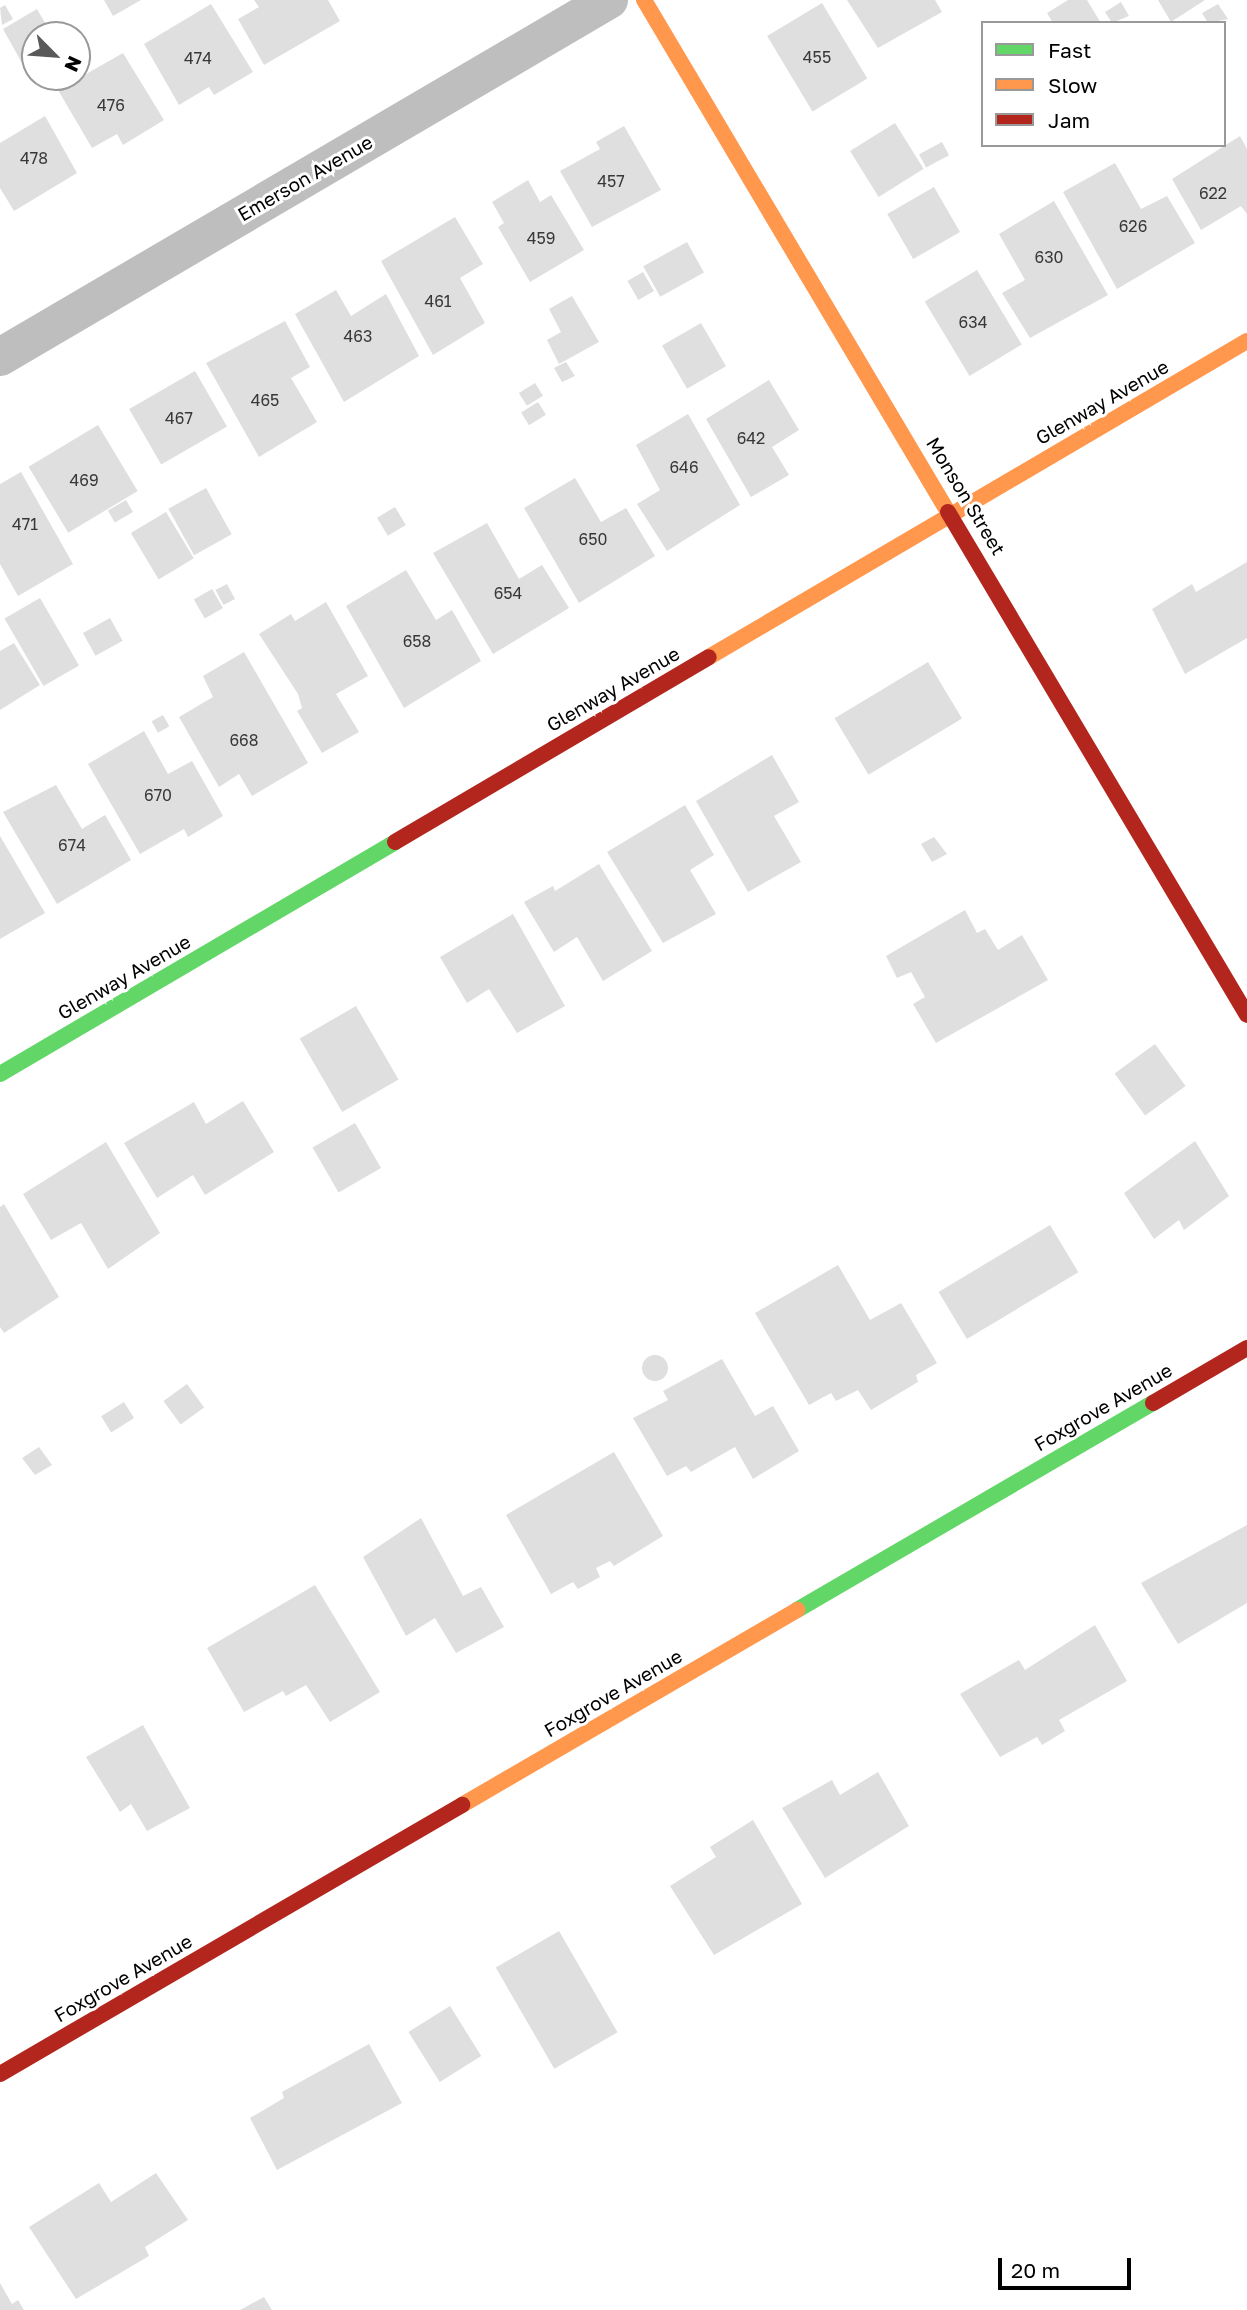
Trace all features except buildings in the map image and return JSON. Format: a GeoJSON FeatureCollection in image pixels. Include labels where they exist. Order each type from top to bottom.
{"type":"FeatureCollection","features":[{"type":"Feature","properties":{"kind":"street","name":"Emerson Avenue"},"geometry":{"type":"LineString","coordinates":[[0,356],[609,0]]}},
{"type":"Feature","properties":{"kind":"street","name":"Monson Street"},"geometry":{"type":"LineString","coordinates":[[644,0],[953,514],[1247,1015]]}},
{"type":"Feature","properties":{"kind":"street","name":"Glenway Avenue"},"geometry":{"type":"LineString","coordinates":[[0,1074],[1247,341]]}},
{"type":"Feature","properties":{"kind":"street","name":"Foxgrove Avenue"},"geometry":{"type":"LineString","coordinates":[[0,2074],[1247,1348]]}},
{"type":"Feature","properties":{"kind":"traffic: fast"},"geometry":{"type":"LineString","coordinates":[[0,1074],[395,842]]}},
{"type":"Feature","properties":{"kind":"traffic: fast"},"geometry":{"type":"LineString","coordinates":[[797,1610],[1153,1403]]}},
{"type":"Feature","properties":{"kind":"traffic: slow"},"geometry":{"type":"LineString","coordinates":[[644,0],[948,512]]}},
{"type":"Feature","properties":{"kind":"traffic: slow"},"geometry":{"type":"LineString","coordinates":[[709,657],[1247,341]]}},
{"type":"Feature","properties":{"kind":"traffic: slow"},"geometry":{"type":"LineString","coordinates":[[462,1805],[797,1610]]}},
{"type":"Feature","properties":{"kind":"traffic: jam"},"geometry":{"type":"LineString","coordinates":[[948,512],[1247,1015]]}},
{"type":"Feature","properties":{"kind":"traffic: jam"},"geometry":{"type":"LineString","coordinates":[[395,842],[709,657]]}},
{"type":"Feature","properties":{"kind":"traffic: jam"},"geometry":{"type":"LineString","coordinates":[[1153,1403],[1247,1348]]}},
{"type":"Feature","properties":{"kind":"traffic: jam"},"geometry":{"type":"LineString","coordinates":[[0,2074],[462,1805]]}}]}
